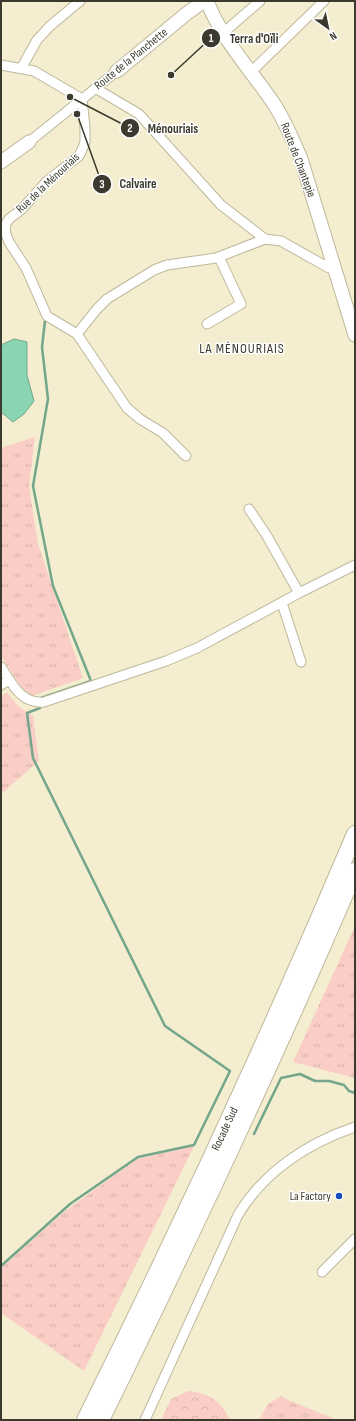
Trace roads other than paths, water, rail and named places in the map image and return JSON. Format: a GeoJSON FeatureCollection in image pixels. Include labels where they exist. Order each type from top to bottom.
{"type":"FeatureCollection","features":[{"type":"Feature","properties":{"kind":"highway","name":"Rocade Sud"},"geometry":{"type":"LineString","coordinates":[[85,1420],[211,1159],[302,958],[355,834]]}},
{"type":"Feature","properties":{"kind":"highway","name":"Rocade Sud"},"geometry":{"type":"LineString","coordinates":[[101,1420],[223,1167],[355,871]]}},
{"type":"Feature","properties":{"kind":"street"},"geometry":{"type":"LineString","coordinates":[[22,67],[37,40],[50,26],[80,1]]}},
{"type":"Feature","properties":{"kind":"street","name":"Route de Chantepie"},"geometry":{"type":"LineString","coordinates":[[206,1],[223,33],[276,108],[291,136],[300,159],[355,335]]}},
{"type":"Feature","properties":{"kind":"street","name":"Route de la Planchette"},"geometry":{"type":"LineString","coordinates":[[1,162],[29,142],[186,14],[206,1]]}},
{"type":"Feature","properties":{"kind":"street"},"geometry":{"type":"LineString","coordinates":[[223,33],[260,1]]}},
{"type":"Feature","properties":{"kind":"street"},"geometry":{"type":"LineString","coordinates":[[251,72],[324,1]]}},
{"type":"Feature","properties":{"kind":"street"},"geometry":{"type":"LineString","coordinates":[[1,66],[22,67],[34,71],[82,99]]}},
{"type":"Feature","properties":{"kind":"street"},"geometry":{"type":"LineString","coordinates":[[95,88],[139,114],[221,205],[265,238],[281,241],[329,268],[334,267]]}},
{"type":"Feature","properties":{"kind":"street","name":"Rue de la Ménouriais"},"geometry":{"type":"LineString","coordinates":[[82,99],[85,142],[79,156],[47,181],[22,209],[9,218],[5,231],[9,242],[26,268],[47,316],[77,334],[127,408],[140,419],[163,433],[186,456]]}},
{"type":"Feature","properties":{"kind":"street"},"geometry":{"type":"LineString","coordinates":[[77,334],[97,309],[108,299],[154,270],[167,265],[219,257],[265,238]]}},
{"type":"Feature","properties":{"kind":"street"},"geometry":{"type":"LineString","coordinates":[[207,324],[241,304],[219,257]]}},
{"type":"Feature","properties":{"kind":"street"},"geometry":{"type":"LineString","coordinates":[[249,509],[267,536],[299,593]]}},
{"type":"Feature","properties":{"kind":"street"},"geometry":{"type":"LineString","coordinates":[[1,668],[19,694],[27,701],[36,703],[44,702],[166,661],[197,648],[299,593],[355,565]]}},
{"type":"Feature","properties":{"kind":"street"},"geometry":{"type":"LineString","coordinates":[[282,603],[301,662]]}},
{"type":"Feature","properties":{"kind":"street"},"geometry":{"type":"LineString","coordinates":[[1,685],[9,680]]}},
{"type":"Feature","properties":{"kind":"street"},"geometry":{"type":"LineString","coordinates":[[145,1420],[238,1215],[248,1198],[262,1183],[302,1152],[321,1140],[355,1127]]}},
{"type":"Feature","properties":{"kind":"street"},"geometry":{"type":"LineString","coordinates":[[322,1272],[355,1239]]}},
{"type":"Feature","properties":{"kind":"waterway"},"geometry":{"type":"LineString","coordinates":[[41,698],[91,681],[53,586],[33,486],[48,399],[42,347],[45,321]]}},
{"type":"Feature","properties":{"kind":"waterway"},"geometry":{"type":"LineString","coordinates":[[1,1266],[70,1204],[138,1157],[194,1145],[230,1071],[165,1026],[33,758],[27,713],[40,708]]}},
{"type":"Feature","properties":{"kind":"waterway"},"geometry":{"type":"LineString","coordinates":[[254,1134],[281,1078],[300,1074],[315,1081],[329,1081],[344,1085],[349,1091],[355,1093]]}},
{"type":"Feature","properties":{"kind":"place","name":"Terra d'Oïli"},"geometry":{"type":"Point","coordinates":[171,75]}},
{"type":"Feature","properties":{"kind":"place","name":"Ménouriais"},"geometry":{"type":"Point","coordinates":[70,97]}},
{"type":"Feature","properties":{"kind":"place","name":"Calvaire"},"geometry":{"type":"Point","coordinates":[77,114]}},
{"type":"Feature","properties":{"kind":"place","name":"La Factory"},"geometry":{"type":"Point","coordinates":[339,1196]}},
{"type":"Feature","properties":{"kind":"district","name":"LA MÉNOURIAIS"},"geometry":{"type":"Point","coordinates":[242,348]}}]}
